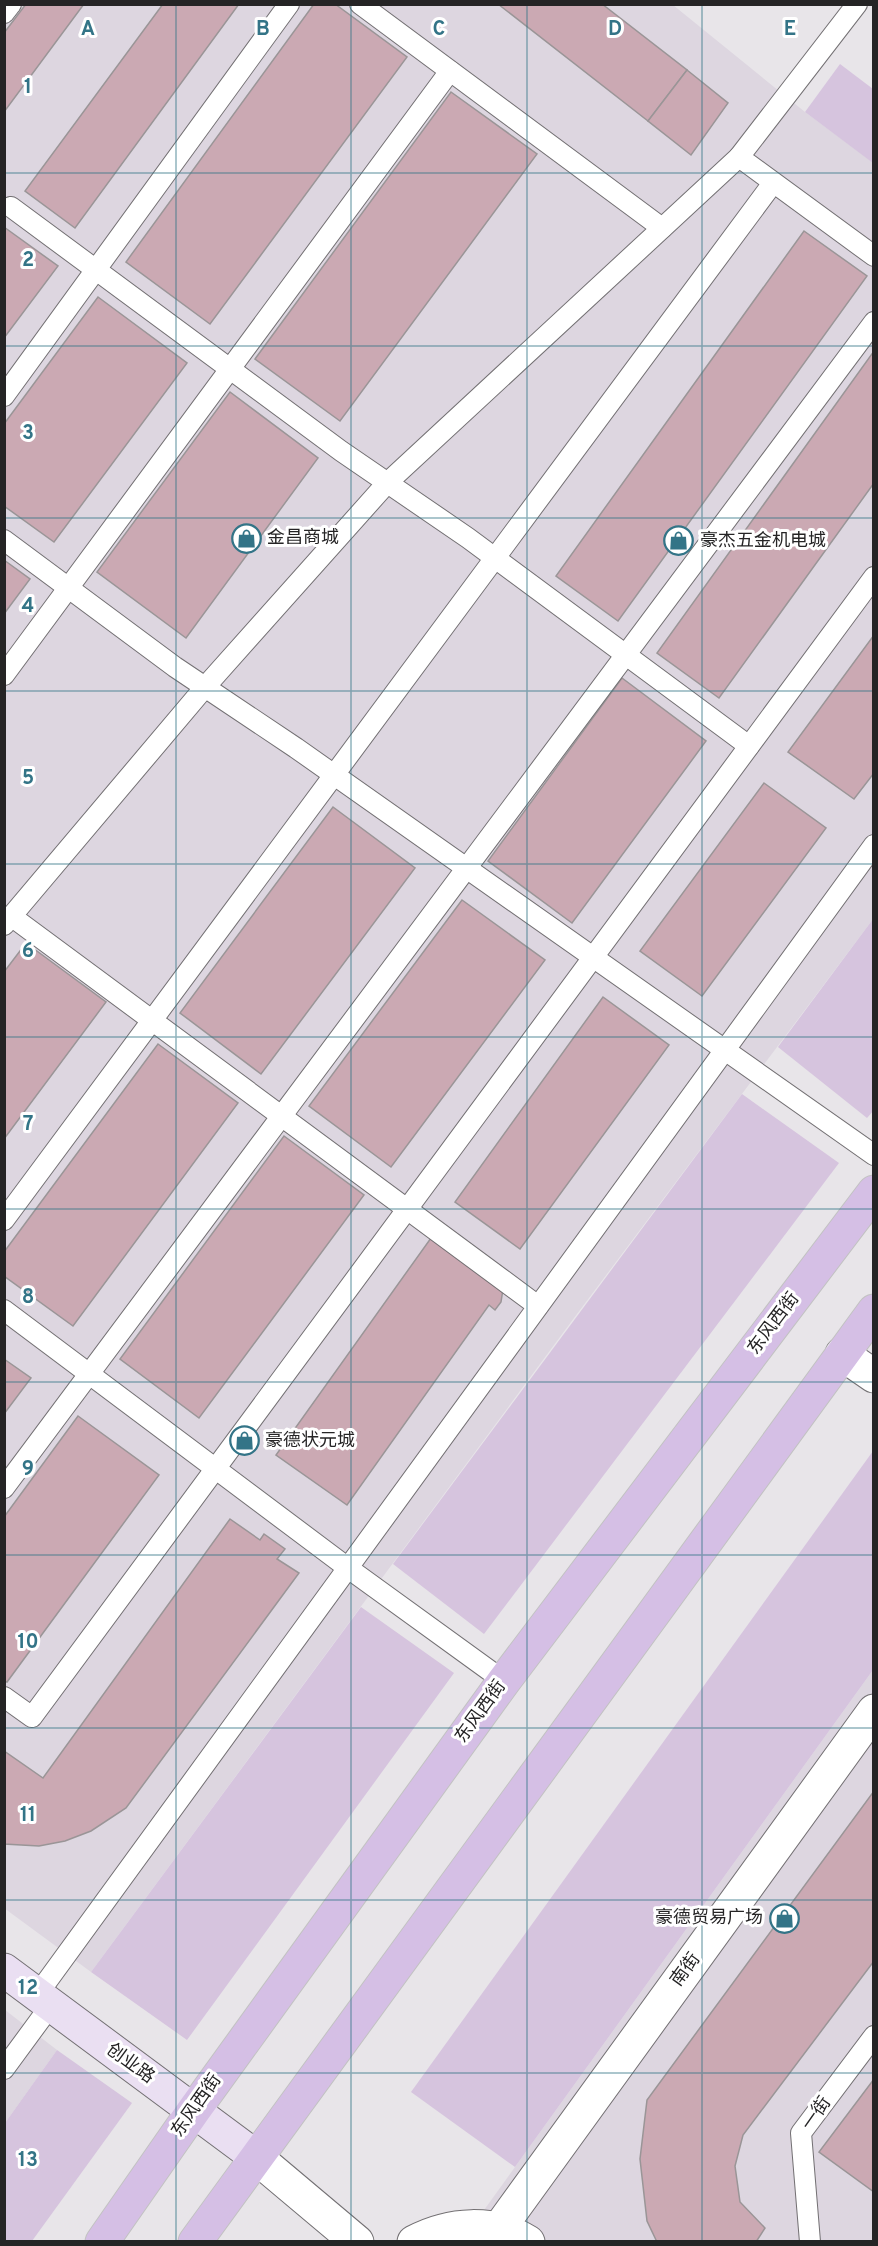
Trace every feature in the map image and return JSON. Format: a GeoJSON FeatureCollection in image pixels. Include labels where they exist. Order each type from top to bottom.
{"type":"FeatureCollection","features":[{"type":"Feature","properties":{"kind":"main road","name":"东风西街"},"geometry":{"type":"LineString","coordinates":[[102,2241],[504,1681],[873,1192]]}},
{"type":"Feature","properties":{"kind":"main road"},"geometry":{"type":"LineString","coordinates":[[195,2241],[873,1311]]}},
{"type":"Feature","properties":{"kind":"street"},"geometry":{"type":"LineString","coordinates":[[842,1354],[873,1376]]}},
{"type":"Feature","properties":{"kind":"street","name":"南街"},"geometry":{"type":"LineString","coordinates":[[498,2229],[873,1711]]}},
{"type":"Feature","properties":{"kind":"street","name":"创业路"},"geometry":{"type":"LineString","coordinates":[[4,1970],[256,2157]]}},
{"type":"Feature","properties":{"kind":"street"},"geometry":{"type":"LineString","coordinates":[[256,2157],[357,2241]]}},
{"type":"Feature","properties":{"kind":"street"},"geometry":{"type":"LineString","coordinates":[[414,2241],[448,2228],[483,2226],[516,2234],[528,2241]]}},
{"type":"Feature","properties":{"kind":"lane"},"geometry":{"type":"LineString","coordinates":[[4,13],[10,4]]}},
{"type":"Feature","properties":{"kind":"lane"},"geometry":{"type":"LineString","coordinates":[[4,396],[289,4]]}},
{"type":"Feature","properties":{"kind":"lane"},"geometry":{"type":"LineString","coordinates":[[360,4],[662,228]]}},
{"type":"Feature","properties":{"kind":"lane"},"geometry":{"type":"LineString","coordinates":[[538,1306],[153,1020],[8,921],[205,687],[387,483],[739,157],[857,4]]}},
{"type":"Feature","properties":{"kind":"lane"},"geometry":{"type":"LineString","coordinates":[[4,675],[450,71]]}},
{"type":"Feature","properties":{"kind":"lane"},"geometry":{"type":"LineString","coordinates":[[739,157],[873,256]]}},
{"type":"Feature","properties":{"kind":"lane"},"geometry":{"type":"LineString","coordinates":[[4,1220],[773,183]]}},
{"type":"Feature","properties":{"kind":"lane"},"geometry":{"type":"LineString","coordinates":[[10,207],[387,483],[495,558],[749,746]]}},
{"type":"Feature","properties":{"kind":"lane"},"geometry":{"type":"LineString","coordinates":[[4,1488],[873,322]]}},
{"type":"Feature","properties":{"kind":"lane"},"geometry":{"type":"LineString","coordinates":[[4,540],[205,687],[873,1155]]}},
{"type":"Feature","properties":{"kind":"lane"},"geometry":{"type":"LineString","coordinates":[[4,1697],[32,1717],[873,577]]}},
{"type":"Feature","properties":{"kind":"lane"},"geometry":{"type":"LineString","coordinates":[[4,2069],[44,2000],[348,1568],[873,845]]}},
{"type":"Feature","properties":{"kind":"lane"},"geometry":{"type":"LineString","coordinates":[[4,1310],[348,1568],[504,1681]]}},
{"type":"Feature","properties":{"kind":"lane","name":"一街"},"geometry":{"type":"LineString","coordinates":[[810,2241],[801,2133],[873,2036]]}},
{"type":"Feature","properties":{"kind":"shaded area"},"geometry":{"type":"Polygon","coordinates":[[[4,5],[673,5],[805,112],[874,163],[873,919],[574,1318],[91,1972],[4,1908],[4,5]]]}},
{"type":"Feature","properties":{"kind":"shaded area"},"geometry":{"type":"Polygon","coordinates":[[[840,64],[873,89],[873,163],[805,112],[840,64]]]}},
{"type":"Feature","properties":{"kind":"shaded area"},"geometry":{"type":"Polygon","coordinates":[[[873,919],[874,1110],[867,1118],[778,1047],[873,919]]]}},
{"type":"Feature","properties":{"kind":"shaded area"},"geometry":{"type":"Polygon","coordinates":[[[742,1094],[839,1163],[484,1634],[393,1564],[742,1094]]]}},
{"type":"Feature","properties":{"kind":"shaded area"},"geometry":{"type":"Polygon","coordinates":[[[873,1451],[873,1670],[515,2167],[411,2092],[873,1451]]]}},
{"type":"Feature","properties":{"kind":"shaded area"},"geometry":{"type":"Polygon","coordinates":[[[361,1607],[454,1673],[187,2040],[91,1972],[361,1607]]]}},
{"type":"Feature","properties":{"kind":"shaded area","name":"豪德贸易广场"},"geometry":{"type":"Polygon","coordinates":[[[873,1670],[873,2241],[461,2242],[515,2167],[873,1670]]]}},
{"type":"Feature","properties":{"kind":"shaded area"},"geometry":{"type":"Polygon","coordinates":[[[5,2010],[57,2050],[5,2123],[5,2010]]]}},
{"type":"Feature","properties":{"kind":"shaded area"},"geometry":{"type":"Polygon","coordinates":[[[57,2050],[132,2103],[32,2241],[5,2241],[5,2123],[57,2050]]]}},
{"type":"Feature","properties":{"kind":"building"},"geometry":{"type":"Polygon","coordinates":[[[26,4],[84,4],[4,112],[4,33],[26,4]]]}},
{"type":"Feature","properties":{"kind":"building"},"geometry":{"type":"Polygon","coordinates":[[[163,4],[239,4],[75,228],[25,191],[163,4]]]}},
{"type":"Feature","properties":{"kind":"building"},"geometry":{"type":"Polygon","coordinates":[[[314,4],[335,4],[407,57],[210,324],[126,262],[314,4]]]}},
{"type":"Feature","properties":{"kind":"building"},"geometry":{"type":"Polygon","coordinates":[[[498,4],[602,4],[687,70],[648,121],[498,4]]]}},
{"type":"Feature","properties":{"kind":"building"},"geometry":{"type":"Polygon","coordinates":[[[687,70],[728,103],[691,155],[648,121],[687,70]]]}},
{"type":"Feature","properties":{"kind":"building"},"geometry":{"type":"Polygon","coordinates":[[[451,92],[537,154],[340,421],[255,359],[451,92]]]}},
{"type":"Feature","properties":{"kind":"building"},"geometry":{"type":"Polygon","coordinates":[[[4,227],[58,266],[4,338],[4,227]]]}},
{"type":"Feature","properties":{"kind":"building"},"geometry":{"type":"Polygon","coordinates":[[[804,231],[867,276],[618,621],[556,576],[804,231]]]}},
{"type":"Feature","properties":{"kind":"building"},"geometry":{"type":"Polygon","coordinates":[[[98,297],[187,363],[54,542],[4,506],[4,424],[98,297]]]}},
{"type":"Feature","properties":{"kind":"building"},"geometry":{"type":"Polygon","coordinates":[[[874,351],[874,483],[719,698],[657,653],[874,351]]]}},
{"type":"Feature","properties":{"kind":"building"},"geometry":{"type":"Polygon","coordinates":[[[230,392],[318,458],[186,638],[97,572],[230,392]]]}},
{"type":"Feature","properties":{"kind":"building"},"geometry":{"type":"Polygon","coordinates":[[[4,560],[30,579],[4,614],[4,560]]]}},
{"type":"Feature","properties":{"kind":"building"},"geometry":{"type":"Polygon","coordinates":[[[874,635],[874,773],[854,799],[788,752],[874,635]]]}},
{"type":"Feature","properties":{"kind":"building"},"geometry":{"type":"Polygon","coordinates":[[[622,678],[706,741],[572,923],[488,861],[622,678]]]}},
{"type":"Feature","properties":{"kind":"building"},"geometry":{"type":"Polygon","coordinates":[[[764,783],[826,828],[702,996],[640,951],[764,783]]]}},
{"type":"Feature","properties":{"kind":"building"},"geometry":{"type":"Polygon","coordinates":[[[333,807],[415,868],[261,1074],[180,1013],[333,807]]]}},
{"type":"Feature","properties":{"kind":"building"},"geometry":{"type":"Polygon","coordinates":[[[462,900],[545,960],[391,1167],[309,1106],[462,900]]]}},
{"type":"Feature","properties":{"kind":"building"},"geometry":{"type":"Polygon","coordinates":[[[26,943],[106,1002],[4,1139],[4,972],[26,943]]]}},
{"type":"Feature","properties":{"kind":"building"},"geometry":{"type":"Polygon","coordinates":[[[603,997],[669,1045],[520,1249],[455,1202],[603,997]]]}},
{"type":"Feature","properties":{"kind":"building"},"geometry":{"type":"Polygon","coordinates":[[[158,1044],[238,1103],[73,1326],[4,1276],[4,1252],[158,1044]]]}},
{"type":"Feature","properties":{"kind":"building"},"geometry":{"type":"Polygon","coordinates":[[[284,1136],[364,1195],[199,1418],[120,1359],[284,1136]]]}},
{"type":"Feature","properties":{"kind":"building"},"geometry":{"type":"Polygon","coordinates":[[[431,1238],[503,1289],[501,1302],[495,1310],[489,1305],[347,1505],[276,1455],[431,1238]]]}},
{"type":"Feature","properties":{"kind":"building"},"geometry":{"type":"Polygon","coordinates":[[[4,1359],[31,1378],[4,1414],[4,1359]]]}},
{"type":"Feature","properties":{"kind":"building"},"geometry":{"type":"Polygon","coordinates":[[[78,1416],[159,1475],[7,1682],[4,1681],[4,1517],[78,1416]]]}},
{"type":"Feature","properties":{"kind":"building"},"geometry":{"type":"Polygon","coordinates":[[[230,1519],[260,1540],[264,1534],[285,1549],[277,1559],[299,1573],[126,1808],[91,1831],[65,1841],[39,1846],[4,1844],[4,1751],[43,1778],[230,1519]]]}},
{"type":"Feature","properties":{"kind":"building"},"geometry":{"type":"Polygon","coordinates":[[[874,1791],[874,1961],[743,2135],[735,2166],[740,2202],[765,2228],[756,2242],[657,2242],[647,2221],[640,2159],[647,2100],[874,1791]]]}},
{"type":"Feature","properties":{"kind":"building"},"geometry":{"type":"Polygon","coordinates":[[[874,2079],[874,2192],[819,2152],[874,2079]]]}},
{"type":"Feature","properties":{"kind":"place","name":"金昌商城"},"geometry":{"type":"Point","coordinates":[246,538]}},
{"type":"Feature","properties":{"kind":"place","name":"豪杰五金机电城"},"geometry":{"type":"Point","coordinates":[679,541]}},
{"type":"Feature","properties":{"kind":"place","name":"豪德状元城"},"geometry":{"type":"Point","coordinates":[244,1441]}},
{"type":"Feature","properties":{"kind":"place","name":"豪德贸易广场"},"geometry":{"type":"Point","coordinates":[784,1918]}}]}
